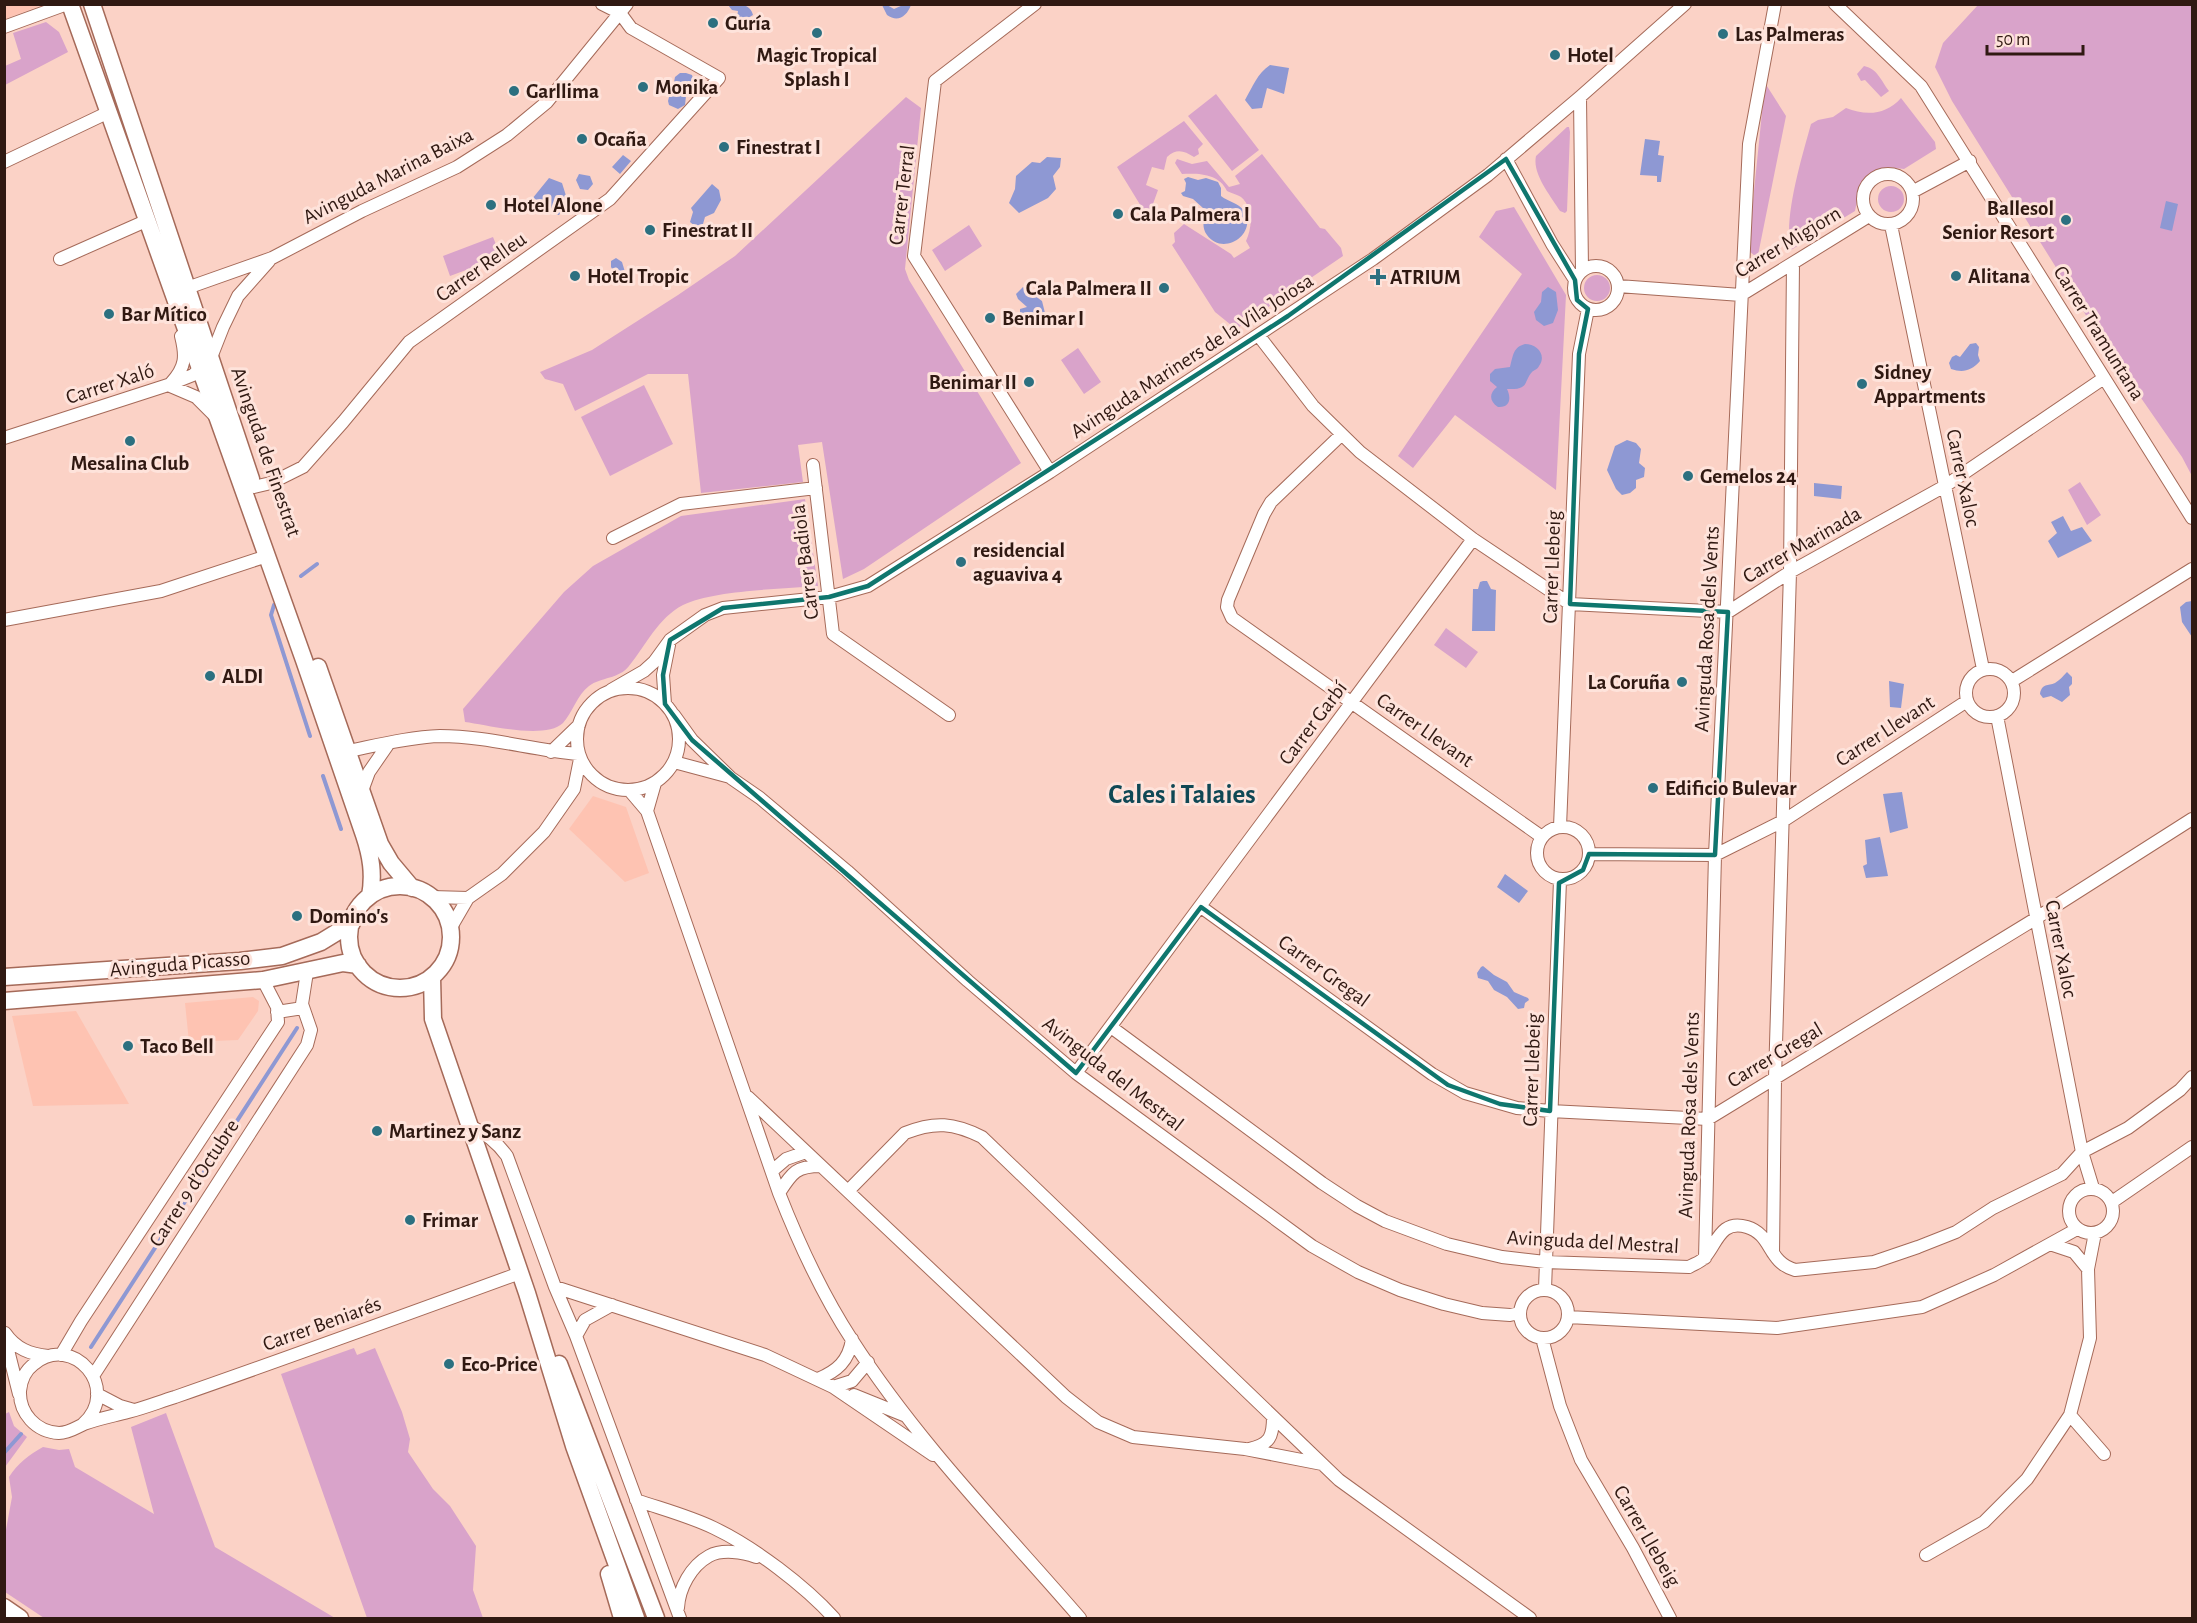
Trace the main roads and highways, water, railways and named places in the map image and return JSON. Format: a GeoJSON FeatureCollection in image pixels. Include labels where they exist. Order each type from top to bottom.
{"type":"FeatureCollection","features":[{"type":"Feature","properties":{"kind":"main road","name":"Avinguda de Finestrat"},"geometry":{"type":"LineString","coordinates":[[69,4],[181,313],[205,365],[217,380],[380,844],[391,863],[412,888]]}},
{"type":"Feature","properties":{"kind":"main road","name":"Avinguda de Finestrat"},"geometry":{"type":"LineString","coordinates":[[92,4],[187,288],[218,420],[371,854],[373,878],[370,896]]}},
{"type":"Feature","properties":{"kind":"main road"},"geometry":{"type":"LineString","coordinates":[[386,888],[412,888],[432,897],[445,914],[450,929],[450,949],[446,959],[432,977],[417,985],[404,988],[386,986],[376,982],[358,965],[350,944],[351,923],[359,907],[370,896],[386,888]]}},
{"type":"Feature","properties":{"kind":"main road","name":"Avinguda Picasso"},"geometry":{"type":"LineString","coordinates":[[4,977],[240,961],[282,956],[321,942],[351,923]]}},
{"type":"Feature","properties":{"kind":"main road","name":"Avinguda Picasso"},"geometry":{"type":"LineString","coordinates":[[4,1001],[263,980],[343,963],[358,965]]}},
{"type":"Feature","properties":{"kind":"main road"},"geometry":{"type":"LineString","coordinates":[[432,977],[433,1019]]}},
{"type":"Feature","properties":{"kind":"main road"},"geometry":{"type":"LineString","coordinates":[[404,988],[422,1002],[433,1019],[527,1293],[574,1446],[636,1618]]}},
{"type":"Feature","properties":{"kind":"main road"},"geometry":{"type":"LineString","coordinates":[[527,1293],[548,1336],[656,1618]]}},
{"type":"Feature","properties":{"kind":"main road"},"geometry":{"type":"LineString","coordinates":[[574,1446],[575,1469],[580,1488],[622,1618]]}},
{"type":"Feature","properties":{"kind":"main road"},"geometry":{"type":"LineString","coordinates":[[4,1607],[20,1618]]}},
{"type":"Feature","properties":{"kind":"water"},"geometry":{"type":"Polygon","coordinates":[[[728,5],[747,6],[753,15],[748,18],[747,24],[742,24],[737,17],[738,11],[732,10],[728,5]]]}},
{"type":"Feature","properties":{"kind":"water"},"geometry":{"type":"Polygon","coordinates":[[[882,5],[894,9],[903,5],[911,5],[905,15],[895,18],[887,15],[882,5]]]}},
{"type":"Feature","properties":{"kind":"water"},"geometry":{"type":"Polygon","coordinates":[[[1270,65],[1289,68],[1284,94],[1267,88],[1262,108],[1252,109],[1245,100],[1258,76],[1270,65]]]}},
{"type":"Feature","properties":{"kind":"water"},"geometry":{"type":"Polygon","coordinates":[[[680,73],[692,75],[695,85],[686,96],[685,105],[678,109],[669,105],[670,93],[664,91],[664,88],[666,85],[673,87],[675,77],[680,73]]]}},
{"type":"Feature","properties":{"kind":"water"},"geometry":{"type":"Polygon","coordinates":[[[1645,139],[1660,141],[1658,155],[1664,156],[1661,182],[1657,182],[1657,176],[1640,175],[1645,139]]]}},
{"type":"Feature","properties":{"kind":"water"},"geometry":{"type":"Polygon","coordinates":[[[623,155],[631,161],[620,174],[612,167],[623,155]]]}},
{"type":"Feature","properties":{"kind":"water"},"geometry":{"type":"Polygon","coordinates":[[[1047,157],[1061,158],[1060,167],[1053,176],[1056,189],[1048,198],[1019,213],[1009,203],[1015,189],[1016,176],[1032,162],[1040,163],[1047,157]]]}},
{"type":"Feature","properties":{"kind":"water"},"geometry":{"type":"Polygon","coordinates":[[[579,174],[590,176],[593,184],[588,190],[580,189],[576,180],[579,174]]]}},
{"type":"Feature","properties":{"kind":"water"},"geometry":{"type":"Polygon","coordinates":[[[1188,177],[1198,180],[1206,178],[1218,182],[1221,196],[1244,211],[1247,220],[1243,235],[1237,240],[1222,244],[1207,235],[1204,228],[1203,208],[1193,199],[1181,193],[1185,191],[1184,179],[1188,177]]]}},
{"type":"Feature","properties":{"kind":"water"},"geometry":{"type":"Polygon","coordinates":[[[549,178],[562,183],[568,202],[559,215],[536,211],[532,199],[549,178]]]}},
{"type":"Feature","properties":{"kind":"water"},"geometry":{"type":"Polygon","coordinates":[[[712,184],[719,190],[721,200],[714,213],[705,217],[703,224],[696,227],[690,222],[693,212],[691,208],[712,184]]]}},
{"type":"Feature","properties":{"kind":"water"},"geometry":{"type":"Polygon","coordinates":[[[2166,201],[2178,204],[2172,231],[2160,228],[2166,201]]]}},
{"type":"Feature","properties":{"kind":"water"},"geometry":{"type":"Polygon","coordinates":[[[616,258],[622,262],[625,272],[617,277],[611,267],[611,261],[616,258]]]}},
{"type":"Feature","properties":{"kind":"water"},"geometry":{"type":"Polygon","coordinates":[[[1023,287],[1042,301],[1047,321],[1044,327],[1034,325],[1030,312],[1025,318],[1020,316],[1020,309],[1027,307],[1016,294],[1023,287]]]}},
{"type":"Feature","properties":{"kind":"water"},"geometry":{"type":"Polygon","coordinates":[[[1548,287],[1556,292],[1558,310],[1553,323],[1544,326],[1536,320],[1534,312],[1541,302],[1542,292],[1548,287]]]}},
{"type":"Feature","properties":{"kind":"water"},"geometry":{"type":"Polygon","coordinates":[[[1976,343],[1979,347],[1980,361],[1967,370],[1951,369],[1949,363],[1952,357],[1956,355],[1960,357],[1970,344],[1976,343]]]}},
{"type":"Feature","properties":{"kind":"water"},"geometry":{"type":"Polygon","coordinates":[[[1525,344],[1540,351],[1541,362],[1523,387],[1507,389],[1508,404],[1498,407],[1491,397],[1497,387],[1490,381],[1490,374],[1495,369],[1510,367],[1516,350],[1525,344]]]}},
{"type":"Feature","properties":{"kind":"water"},"geometry":{"type":"Polygon","coordinates":[[[1627,440],[1636,443],[1641,449],[1639,463],[1645,468],[1644,477],[1636,480],[1636,488],[1622,495],[1616,489],[1607,470],[1615,446],[1627,440]]]}},
{"type":"Feature","properties":{"kind":"water"},"geometry":{"type":"Polygon","coordinates":[[[1814,483],[1842,486],[1841,499],[1814,496],[1814,483]]]}},
{"type":"Feature","properties":{"kind":"water"},"geometry":{"type":"Polygon","coordinates":[[[2063,516],[2071,531],[2082,527],[2092,541],[2058,558],[2048,541],[2057,533],[2051,522],[2063,516]]]}},
{"type":"Feature","properties":{"kind":"water"},"geometry":{"type":"Polygon","coordinates":[[[1487,581],[1491,589],[1496,590],[1495,631],[1472,631],[1473,589],[1478,589],[1480,582],[1487,581]]]}},
{"type":"Feature","properties":{"kind":"water"},"geometry":{"type":"Polygon","coordinates":[[[2192,601],[2192,637],[2182,622],[2180,607],[2192,601]]]}},
{"type":"Feature","properties":{"kind":"water"},"geometry":{"type":"Polygon","coordinates":[[[2067,672],[2072,677],[2072,684],[2069,687],[2070,695],[2062,702],[2051,696],[2043,698],[2040,694],[2042,688],[2055,683],[2067,672]]]}},
{"type":"Feature","properties":{"kind":"water"},"geometry":{"type":"Polygon","coordinates":[[[1889,681],[1904,684],[1901,708],[1890,707],[1889,681]]]}},
{"type":"Feature","properties":{"kind":"water"},"geometry":{"type":"Polygon","coordinates":[[[1902,792],[1908,828],[1890,833],[1883,794],[1902,792]]]}},
{"type":"Feature","properties":{"kind":"water"},"geometry":{"type":"Polygon","coordinates":[[[1880,837],[1888,876],[1866,878],[1863,866],[1867,864],[1865,840],[1880,837]]]}},
{"type":"Feature","properties":{"kind":"water"},"geometry":{"type":"Polygon","coordinates":[[[1505,874],[1528,891],[1519,903],[1497,887],[1505,874]]]}},
{"type":"Feature","properties":{"kind":"water"},"geometry":{"type":"Polygon","coordinates":[[[1483,966],[1507,982],[1514,992],[1528,998],[1524,1008],[1518,1009],[1507,997],[1494,990],[1488,981],[1478,978],[1477,973],[1483,966]]]}},
{"type":"Feature","properties":{"kind":"waterway"},"geometry":{"type":"LineString","coordinates":[[301,576],[317,564]]}},
{"type":"Feature","properties":{"kind":"waterway"},"geometry":{"type":"LineString","coordinates":[[274,605],[271,615],[310,736]]}},
{"type":"Feature","properties":{"kind":"waterway"},"geometry":{"type":"LineString","coordinates":[[323,776],[341,829]]}},
{"type":"Feature","properties":{"kind":"waterway"},"geometry":{"type":"LineString","coordinates":[[91,1347],[297,1028]]}},
{"type":"Feature","properties":{"kind":"waterway"},"geometry":{"type":"LineString","coordinates":[[4,1453],[21,1434]]}},
{"type":"Feature","properties":{"kind":"place","name":"Guría"},"geometry":{"type":"Point","coordinates":[713,23]}},
{"type":"Feature","properties":{"kind":"place","name":"Magic Tropical Splash I"},"geometry":{"type":"Point","coordinates":[817,33]}},
{"type":"Feature","properties":{"kind":"place","name":"Las Palmeras"},"geometry":{"type":"Point","coordinates":[1723,34]}},
{"type":"Feature","properties":{"kind":"place","name":"Hotel"},"geometry":{"type":"Point","coordinates":[1555,55]}},
{"type":"Feature","properties":{"kind":"place","name":"Monika"},"geometry":{"type":"Point","coordinates":[643,87]}},
{"type":"Feature","properties":{"kind":"place","name":"Garllima"},"geometry":{"type":"Point","coordinates":[514,91]}},
{"type":"Feature","properties":{"kind":"place","name":"Ocaña"},"geometry":{"type":"Point","coordinates":[582,139]}},
{"type":"Feature","properties":{"kind":"place","name":"Finestrat I"},"geometry":{"type":"Point","coordinates":[724,147]}},
{"type":"Feature","properties":{"kind":"place","name":"Hotel Alone"},"geometry":{"type":"Point","coordinates":[491,205]}},
{"type":"Feature","properties":{"kind":"place","name":"Cala Palmera I"},"geometry":{"type":"Point","coordinates":[1118,214]}},
{"type":"Feature","properties":{"kind":"place","name":"Ballesol Senior Resort"},"geometry":{"type":"Point","coordinates":[2066,220]}},
{"type":"Feature","properties":{"kind":"place","name":"Finestrat II"},"geometry":{"type":"Point","coordinates":[650,230]}},
{"type":"Feature","properties":{"kind":"place","name":"Hotel Tropic"},"geometry":{"type":"Point","coordinates":[575,276]}},
{"type":"Feature","properties":{"kind":"place","name":"Alitana"},"geometry":{"type":"Point","coordinates":[1956,276]}},
{"type":"Feature","properties":{"kind":"place","name":"ATRIUM"},"geometry":{"type":"Point","coordinates":[1378,277]}},
{"type":"Feature","properties":{"kind":"place","name":"Cala Palmera II"},"geometry":{"type":"Point","coordinates":[1164,288]}},
{"type":"Feature","properties":{"kind":"place","name":"Bar Mítico"},"geometry":{"type":"Point","coordinates":[109,314]}},
{"type":"Feature","properties":{"kind":"place","name":"Benimar I"},"geometry":{"type":"Point","coordinates":[990,318]}},
{"type":"Feature","properties":{"kind":"place","name":"Benimar II"},"geometry":{"type":"Point","coordinates":[1029,382]}},
{"type":"Feature","properties":{"kind":"place","name":"Sidney Appartments"},"geometry":{"type":"Point","coordinates":[1862,384]}},
{"type":"Feature","properties":{"kind":"place","name":"Mesalina Club"},"geometry":{"type":"Point","coordinates":[130,441]}},
{"type":"Feature","properties":{"kind":"place","name":"Gemelos 24"},"geometry":{"type":"Point","coordinates":[1688,476]}},
{"type":"Feature","properties":{"kind":"place","name":"residencial aguaviva 4"},"geometry":{"type":"Point","coordinates":[961,562]}},
{"type":"Feature","properties":{"kind":"place","name":"ALDI"},"geometry":{"type":"Point","coordinates":[210,676]}},
{"type":"Feature","properties":{"kind":"place","name":"La Coruña"},"geometry":{"type":"Point","coordinates":[1682,682]}},
{"type":"Feature","properties":{"kind":"place","name":"Edificio Bulevar"},"geometry":{"type":"Point","coordinates":[1653,788]}},
{"type":"Feature","properties":{"kind":"place","name":"Domino's"},"geometry":{"type":"Point","coordinates":[297,916]}},
{"type":"Feature","properties":{"kind":"place","name":"Taco Bell"},"geometry":{"type":"Point","coordinates":[128,1046]}},
{"type":"Feature","properties":{"kind":"place","name":"Martinez y Sanz"},"geometry":{"type":"Point","coordinates":[377,1131]}},
{"type":"Feature","properties":{"kind":"place","name":"Frimar"},"geometry":{"type":"Point","coordinates":[410,1220]}},
{"type":"Feature","properties":{"kind":"place","name":"Eco-Price"},"geometry":{"type":"Point","coordinates":[449,1364]}},
{"type":"Feature","properties":{"kind":"district","name":"Cales i Talaies"},"geometry":{"type":"Point","coordinates":[1182,794]}}]}
